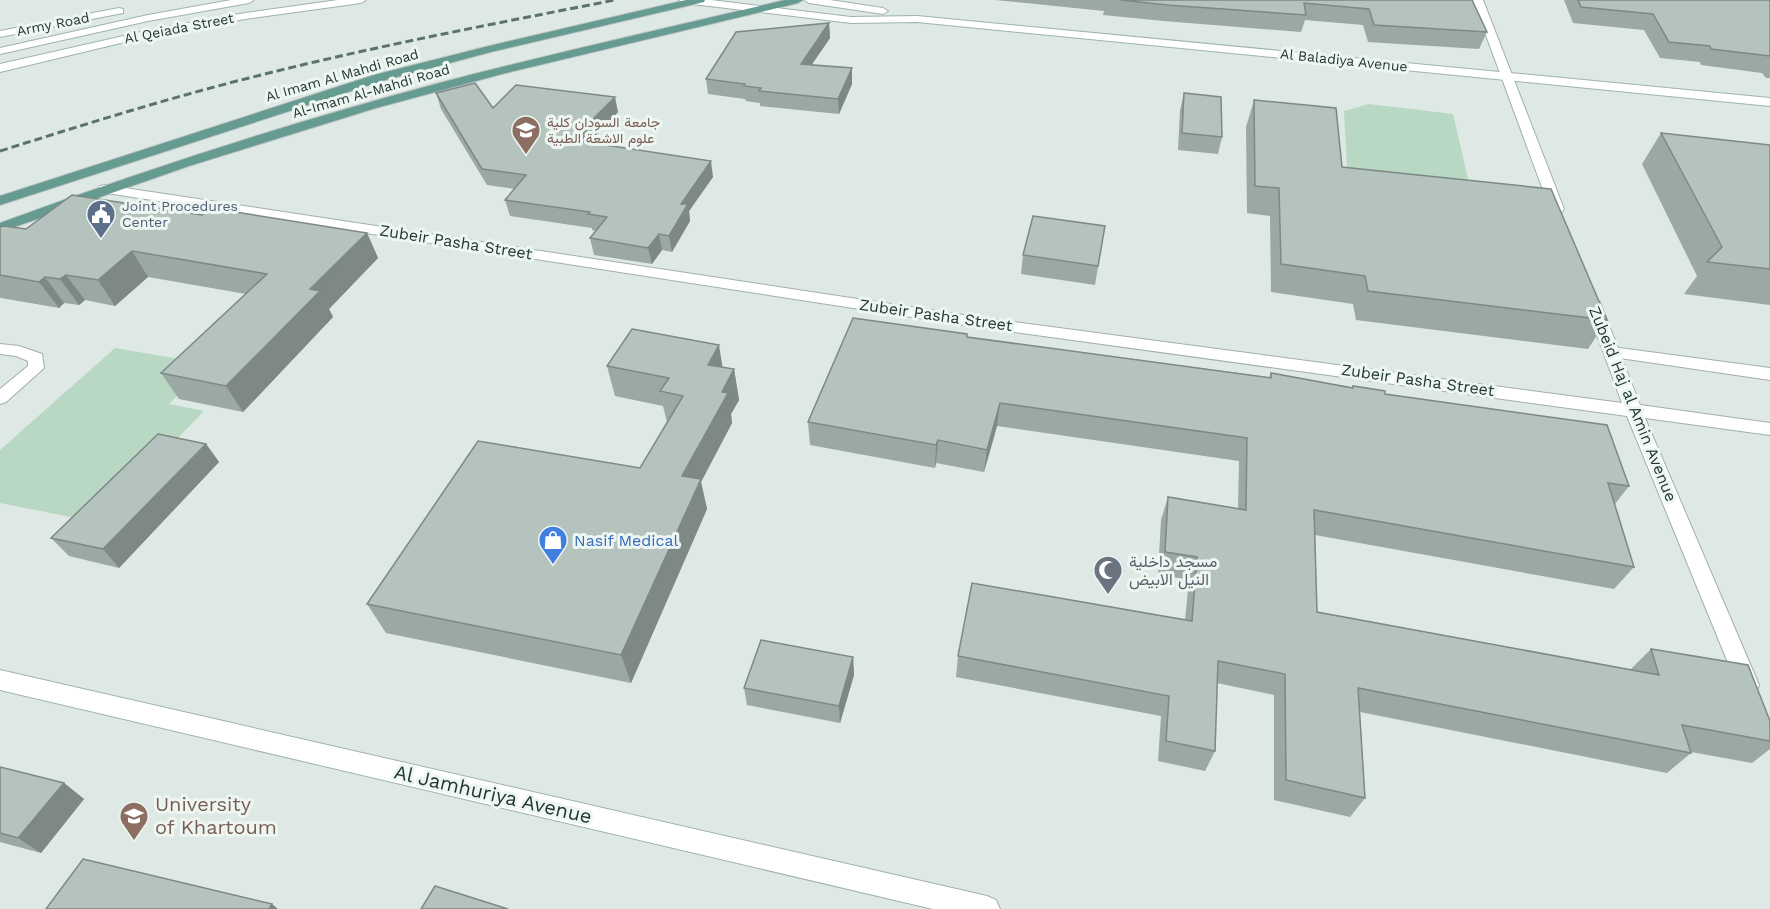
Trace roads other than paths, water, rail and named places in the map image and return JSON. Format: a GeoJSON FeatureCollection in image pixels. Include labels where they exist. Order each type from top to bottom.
{"type":"FeatureCollection","features":[{"type":"Feature","properties":{"kind":"main road","name":"Al Imam Al Mahdi Road"},"geometry":{"type":"LineString","coordinates":[[0,201],[378,78],[693,0]]}},
{"type":"Feature","properties":{"kind":"main road","name":"Al-Imam Al-Mahdi Road"},"geometry":{"type":"LineString","coordinates":[[0,228],[105,189],[294,127],[498,71],[798,0]]}},
{"type":"Feature","properties":{"kind":"street"},"geometry":{"type":"LineString","coordinates":[[0,51],[148,18],[249,0]]}},
{"type":"Feature","properties":{"kind":"street","name":"Al Qeiada Street"},"geometry":{"type":"LineString","coordinates":[[0,68],[150,33],[245,16],[361,0]]}},
{"type":"Feature","properties":{"kind":"street"},"geometry":{"type":"LineString","coordinates":[[693,0],[850,20],[917,19]]}},
{"type":"Feature","properties":{"kind":"street"},"geometry":{"type":"LineString","coordinates":[[809,0],[879,10],[917,19]]}},
{"type":"Feature","properties":{"kind":"street"},"geometry":{"type":"LineString","coordinates":[[1478,0],[1561,220]]}},
{"type":"Feature","properties":{"kind":"street","name":"Army Road"},"geometry":{"type":"LineString","coordinates":[[0,34],[128,10]]}},
{"type":"Feature","properties":{"kind":"street","name":"Al Baladiya Avenue"},"geometry":{"type":"LineString","coordinates":[[917,19],[1770,102]]}},
{"type":"Feature","properties":{"kind":"street","name":"Zubeir Pasha Street"},"geometry":{"type":"LineString","coordinates":[[105,189],[970,321],[1770,429]]}},
{"type":"Feature","properties":{"kind":"street","name":"Zubeid Haj al Amin Avenue"},"geometry":{"type":"LineString","coordinates":[[1586,286],[1633,410],[1756,704]]}},
{"type":"Feature","properties":{"kind":"street"},"geometry":{"type":"LineString","coordinates":[[0,349],[19,351],[36,358],[36,368],[0,398]]}},
{"type":"Feature","properties":{"kind":"street"},"geometry":{"type":"LineString","coordinates":[[1612,352],[1770,374]]}},
{"type":"Feature","properties":{"kind":"street","name":"Al Jamhuriya Avenue"},"geometry":{"type":"LineString","coordinates":[[0,680],[987,909]]}},
{"type":"Feature","properties":{"kind":"railway"},"geometry":{"type":"LineString","coordinates":[[0,151],[155,103],[294,67],[432,36],[615,0]]}},
{"type":"Feature","properties":{"kind":"place","name":"جامعة السودان كلية علوم الاشعة الطبية"},"geometry":{"type":"Point","coordinates":[526,156]}},
{"type":"Feature","properties":{"kind":"place","name":"Joint Procedures Center"},"geometry":{"type":"Point","coordinates":[101,240]}},
{"type":"Feature","properties":{"kind":"place","name":"Nasif Medical"},"geometry":{"type":"Point","coordinates":[553,566]}},
{"type":"Feature","properties":{"kind":"place","name":"مسجد داخلية النيل الابيض"},"geometry":{"type":"Point","coordinates":[1108,596]}},
{"type":"Feature","properties":{"kind":"place","name":"University of Khartoum"},"geometry":{"type":"Point","coordinates":[134,842]}}]}
